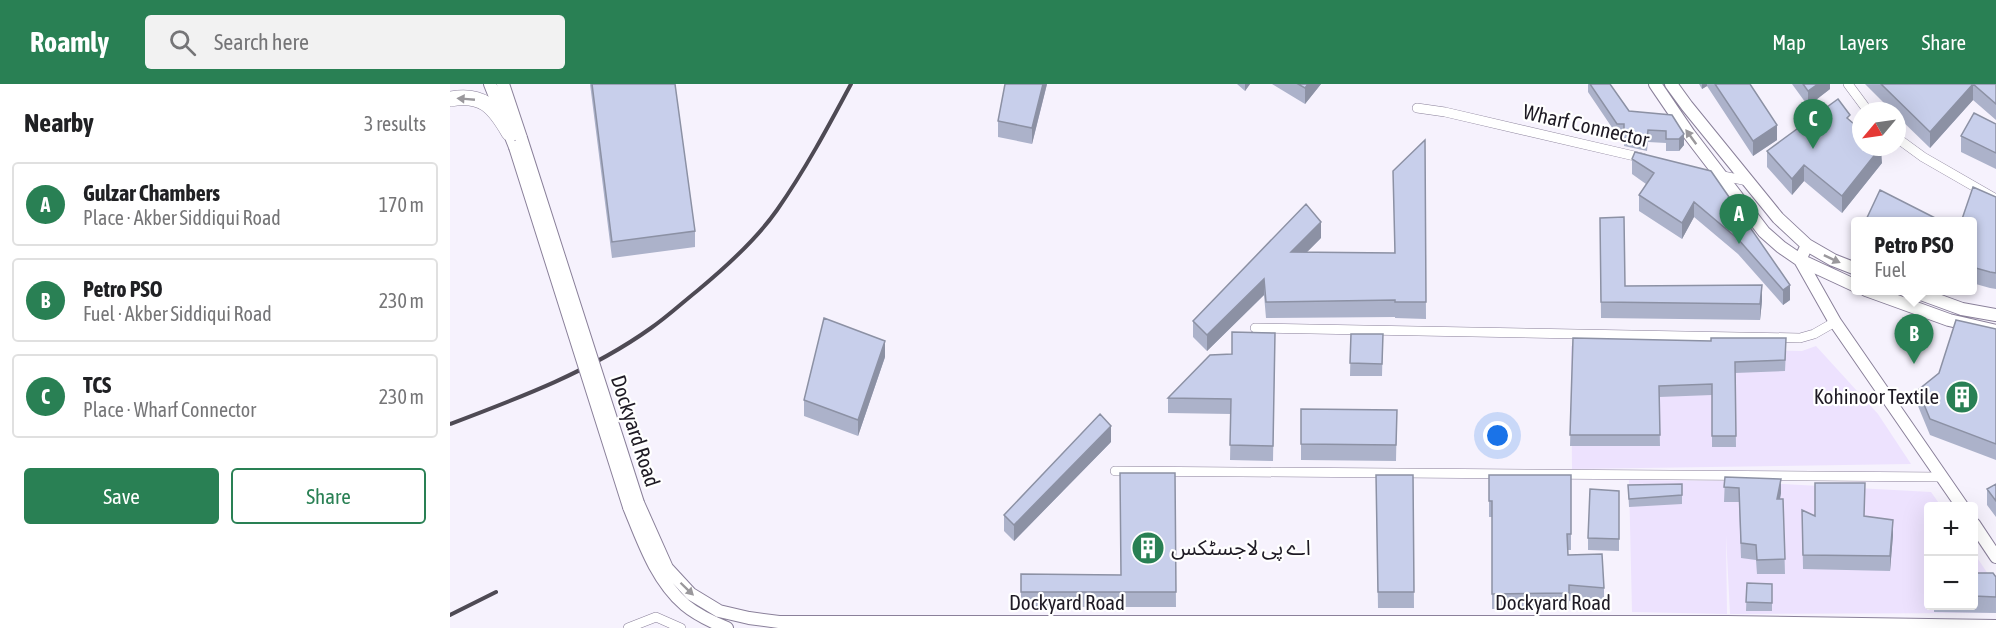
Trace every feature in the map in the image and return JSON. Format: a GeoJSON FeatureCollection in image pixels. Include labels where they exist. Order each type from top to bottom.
{"type":"FeatureCollection","features":[{"type":"Feature","properties":{"kind":"highway"},"geometry":{"type":"LineString","coordinates":[[450,99],[471,98],[489,104],[515,139]]}},
{"type":"Feature","properties":{"kind":"street","name":"Dockyard Road"},"geometry":{"type":"LineString","coordinates":[[490,84],[515,139],[638,503],[667,568],[691,594],[719,611],[779,622],[1727,622],[1996,626]]}},
{"type":"Feature","properties":{"kind":"street","name":"Dockyard Road"},"geometry":{"type":"LineString","coordinates":[[503,84],[515,139],[629,507],[642,541],[659,573],[685,605],[727,628]]}},
{"type":"Feature","properties":{"kind":"street"},"geometry":{"type":"LineString","coordinates":[[1655,84],[1713,174],[1764,232],[1800,260],[1851,284]]}},
{"type":"Feature","properties":{"kind":"street"},"geometry":{"type":"LineString","coordinates":[[1671,84],[1686,106],[1778,218],[1807,245],[1851,267]]}},
{"type":"Feature","properties":{"kind":"street"},"geometry":{"type":"LineString","coordinates":[[1848,84],[1861,102]]}},
{"type":"Feature","properties":{"kind":"street","name":"Wharf Connector"},"geometry":{"type":"LineString","coordinates":[[1417,108],[1650,159]]}},
{"type":"Feature","properties":{"kind":"street"},"geometry":{"type":"LineString","coordinates":[[1906,145],[1923,157],[1996,199]]}},
{"type":"Feature","properties":{"kind":"street"},"geometry":{"type":"LineString","coordinates":[[1713,174],[1748,182]]}},
{"type":"Feature","properties":{"kind":"street"},"geometry":{"type":"LineString","coordinates":[[1764,232],[1778,218]]}},
{"type":"Feature","properties":{"kind":"street"},"geometry":{"type":"LineString","coordinates":[[1800,260],[1807,245]]}},
{"type":"Feature","properties":{"kind":"street"},"geometry":{"type":"LineString","coordinates":[[1800,260],[1835,322],[1959,502]]}},
{"type":"Feature","properties":{"kind":"street"},"geometry":{"type":"LineString","coordinates":[[1877,295],[1948,320],[1996,331]]}},
{"type":"Feature","properties":{"kind":"street"},"geometry":{"type":"LineString","coordinates":[[1922,295],[1962,309],[1996,315]]}},
{"type":"Feature","properties":{"kind":"street"},"geometry":{"type":"LineString","coordinates":[[1255,328],[1800,338],[1814,334],[1835,322]]}},
{"type":"Feature","properties":{"kind":"street"},"geometry":{"type":"LineString","coordinates":[[1115,471],[1942,477]]}},
{"type":"Feature","properties":{"kind":"street"},"geometry":{"type":"LineString","coordinates":[[1978,530],[1996,557]]}},
{"type":"Feature","properties":{"kind":"street"},"geometry":{"type":"LineString","coordinates":[[628,628],[656,617],[681,628]]}},
{"type":"Feature","properties":{"kind":"shaded area"},"geometry":{"type":"Polygon","coordinates":[[[1571,346],[1802,351],[1816,346],[1878,414],[1911,464],[1572,469],[1571,346]]]}},
{"type":"Feature","properties":{"kind":"shaded area"},"geometry":{"type":"Polygon","coordinates":[[[1629,480],[1724,481],[1931,492],[1938,502],[1924,502],[1924,610],[1978,610],[1978,559],[1996,586],[1996,613],[1730,614],[1726,535],[1727,614],[1632,612],[1629,480]]]}},
{"type":"Feature","properties":{"kind":"building"},"geometry":{"type":"Polygon","coordinates":[[[592,84],[675,84],[695,231],[612,242],[592,84]]]}},
{"type":"Feature","properties":{"kind":"building"},"geometry":{"type":"Polygon","coordinates":[[[1005,84],[1043,84],[1032,128],[998,121],[1005,84]]]}},
{"type":"Feature","properties":{"kind":"building"},"geometry":{"type":"Polygon","coordinates":[[[1590,84],[1610,84],[1629,111],[1672,115],[1684,134],[1679,139],[1666,139],[1666,131],[1648,130],[1647,139],[1624,134],[1624,124],[1617,124],[1590,84]]]}},
{"type":"Feature","properties":{"kind":"building"},"geometry":{"type":"Polygon","coordinates":[[[1715,84],[1750,84],[1777,125],[1753,141],[1715,84]]]}},
{"type":"Feature","properties":{"kind":"building"},"geometry":{"type":"Polygon","coordinates":[[[1803,84],[1818,84],[1808,91],[1803,84]]]}},
{"type":"Feature","properties":{"kind":"building"},"geometry":{"type":"Polygon","coordinates":[[[1881,84],[1973,84],[1930,132],[1906,108],[1906,102],[1899,102],[1881,84]]]}},
{"type":"Feature","properties":{"kind":"building"},"geometry":{"type":"Polygon","coordinates":[[[1973,84],[1996,84],[1996,104],[1973,84]]]}},
{"type":"Feature","properties":{"kind":"building"},"geometry":{"type":"Polygon","coordinates":[[[1838,99],[1850,115],[1847,118],[1852,122],[1852,156],[1874,156],[1842,196],[1804,165],[1792,179],[1767,151],[1838,99]]]}},
{"type":"Feature","properties":{"kind":"building"},"geometry":{"type":"Polygon","coordinates":[[[1974,113],[1996,124],[1996,153],[1961,136],[1974,113]]]}},
{"type":"Feature","properties":{"kind":"building"},"geometry":{"type":"Polygon","coordinates":[[[1425,140],[1426,302],[1395,302],[1395,300],[1266,302],[1264,279],[1207,335],[1193,321],[1306,204],[1321,222],[1291,252],[1395,253],[1393,171],[1425,140]]]}},
{"type":"Feature","properties":{"kind":"building"},"geometry":{"type":"Polygon","coordinates":[[[1635,152],[1711,171],[1790,285],[1783,290],[1738,239],[1694,202],[1682,223],[1639,195],[1654,173],[1632,159],[1635,152]]]}},
{"type":"Feature","properties":{"kind":"building"},"geometry":{"type":"Polygon","coordinates":[[[1973,187],[1996,197],[1996,273],[1977,268],[1977,217],[1963,217],[1973,187]]]}},
{"type":"Feature","properties":{"kind":"building"},"geometry":{"type":"Polygon","coordinates":[[[1880,190],[1933,217],[1867,217],[1880,190]]]}},
{"type":"Feature","properties":{"kind":"building"},"geometry":{"type":"Polygon","coordinates":[[[1624,217],[1625,286],[1762,285],[1760,304],[1601,302],[1600,218],[1624,217]]]}},
{"type":"Feature","properties":{"kind":"building"},"geometry":{"type":"Polygon","coordinates":[[[824,318],[885,341],[858,420],[804,400],[824,318]]]}},
{"type":"Feature","properties":{"kind":"building","name":"Kohinoor Textile"},"geometry":{"type":"Polygon","coordinates":[[[1956,320],[1996,329],[1996,444],[1930,419],[1918,390],[1939,373],[1956,320]]]}},
{"type":"Feature","properties":{"kind":"building"},"geometry":{"type":"Polygon","coordinates":[[[1232,332],[1275,333],[1273,446],[1230,445],[1231,399],[1168,398],[1210,355],[1232,354],[1232,332]]]}},
{"type":"Feature","properties":{"kind":"building"},"geometry":{"type":"Polygon","coordinates":[[[1351,334],[1383,334],[1382,364],[1350,363],[1351,334]]]}},
{"type":"Feature","properties":{"kind":"building"},"geometry":{"type":"Polygon","coordinates":[[[1573,338],[1711,341],[1711,338],[1786,338],[1785,360],[1735,362],[1736,436],[1712,436],[1712,384],[1659,386],[1660,435],[1570,435],[1573,338]]]}},
{"type":"Feature","properties":{"kind":"building"},"geometry":{"type":"Polygon","coordinates":[[[1301,409],[1397,410],[1396,445],[1301,444],[1301,409]]]}},
{"type":"Feature","properties":{"kind":"building"},"geometry":{"type":"Polygon","coordinates":[[[1100,414],[1111,426],[1014,525],[1004,515],[1100,414]]]}},
{"type":"Feature","properties":{"kind":"building","name":"اے پی لاجسٹکس"},"geometry":{"type":"Polygon","coordinates":[[[1120,473],[1175,473],[1176,592],[1021,592],[1021,574],[1121,575],[1120,473]]]}},
{"type":"Feature","properties":{"kind":"building"},"geometry":{"type":"Polygon","coordinates":[[[1376,475],[1413,475],[1414,592],[1378,592],[1376,475]]]}},
{"type":"Feature","properties":{"kind":"building"},"geometry":{"type":"Polygon","coordinates":[[[1489,475],[1571,475],[1571,534],[1567,534],[1568,555],[1602,554],[1604,588],[1569,585],[1569,593],[1492,594],[1492,501],[1489,501],[1489,475]]]}},
{"type":"Feature","properties":{"kind":"building"},"geometry":{"type":"Polygon","coordinates":[[[1725,477],[1781,479],[1777,499],[1783,499],[1785,559],[1757,560],[1756,545],[1741,543],[1739,488],[1724,487],[1725,477]]]}},
{"type":"Feature","properties":{"kind":"building"},"geometry":{"type":"Polygon","coordinates":[[[1815,483],[1865,483],[1864,516],[1893,520],[1890,556],[1803,555],[1802,510],[1815,516],[1815,483]]]}},
{"type":"Feature","properties":{"kind":"building"},"geometry":{"type":"Polygon","coordinates":[[[1682,484],[1682,495],[1629,499],[1628,485],[1682,484]]]}},
{"type":"Feature","properties":{"kind":"building"},"geometry":{"type":"Polygon","coordinates":[[[1996,484],[1996,501],[1987,489],[1996,484]]]}},
{"type":"Feature","properties":{"kind":"building"},"geometry":{"type":"Polygon","coordinates":[[[1590,489],[1619,491],[1619,539],[1588,538],[1590,489]]]}},
{"type":"Feature","properties":{"kind":"building"},"geometry":{"type":"Polygon","coordinates":[[[1978,573],[1993,573],[1996,577],[1996,597],[1978,596],[1978,573]]]}},
{"type":"Feature","properties":{"kind":"building"},"geometry":{"type":"Polygon","coordinates":[[[1747,583],[1772,584],[1772,603],[1746,602],[1747,583]]]}},
{"type":"Feature","properties":{"kind":"railway"},"geometry":{"type":"LineString","coordinates":[[450,424],[528,394],[604,357],[657,324],[708,282],[730,263],[777,210],[807,164],[851,84]]}},
{"type":"Feature","properties":{"kind":"railway"},"geometry":{"type":"LineString","coordinates":[[450,615],[496,592]]}},
{"type":"Feature","properties":{"kind":"place","name":"TCS"},"geometry":{"type":"Point","coordinates":[1813,149]}},
{"type":"Feature","properties":{"kind":"place","name":"Gulzar Chambers"},"geometry":{"type":"Point","coordinates":[1739,244]}},
{"type":"Feature","properties":{"kind":"place","name":"Petro PSO"},"geometry":{"type":"Point","coordinates":[1914,364]}},
{"type":"Feature","properties":{"kind":"place","name":"Kohinoor Textile"},"geometry":{"type":"Point","coordinates":[1962,397]}},
{"type":"Feature","properties":{"kind":"place","name":"اے پی لاجسٹکس"},"geometry":{"type":"Point","coordinates":[1148,548]}}]}
